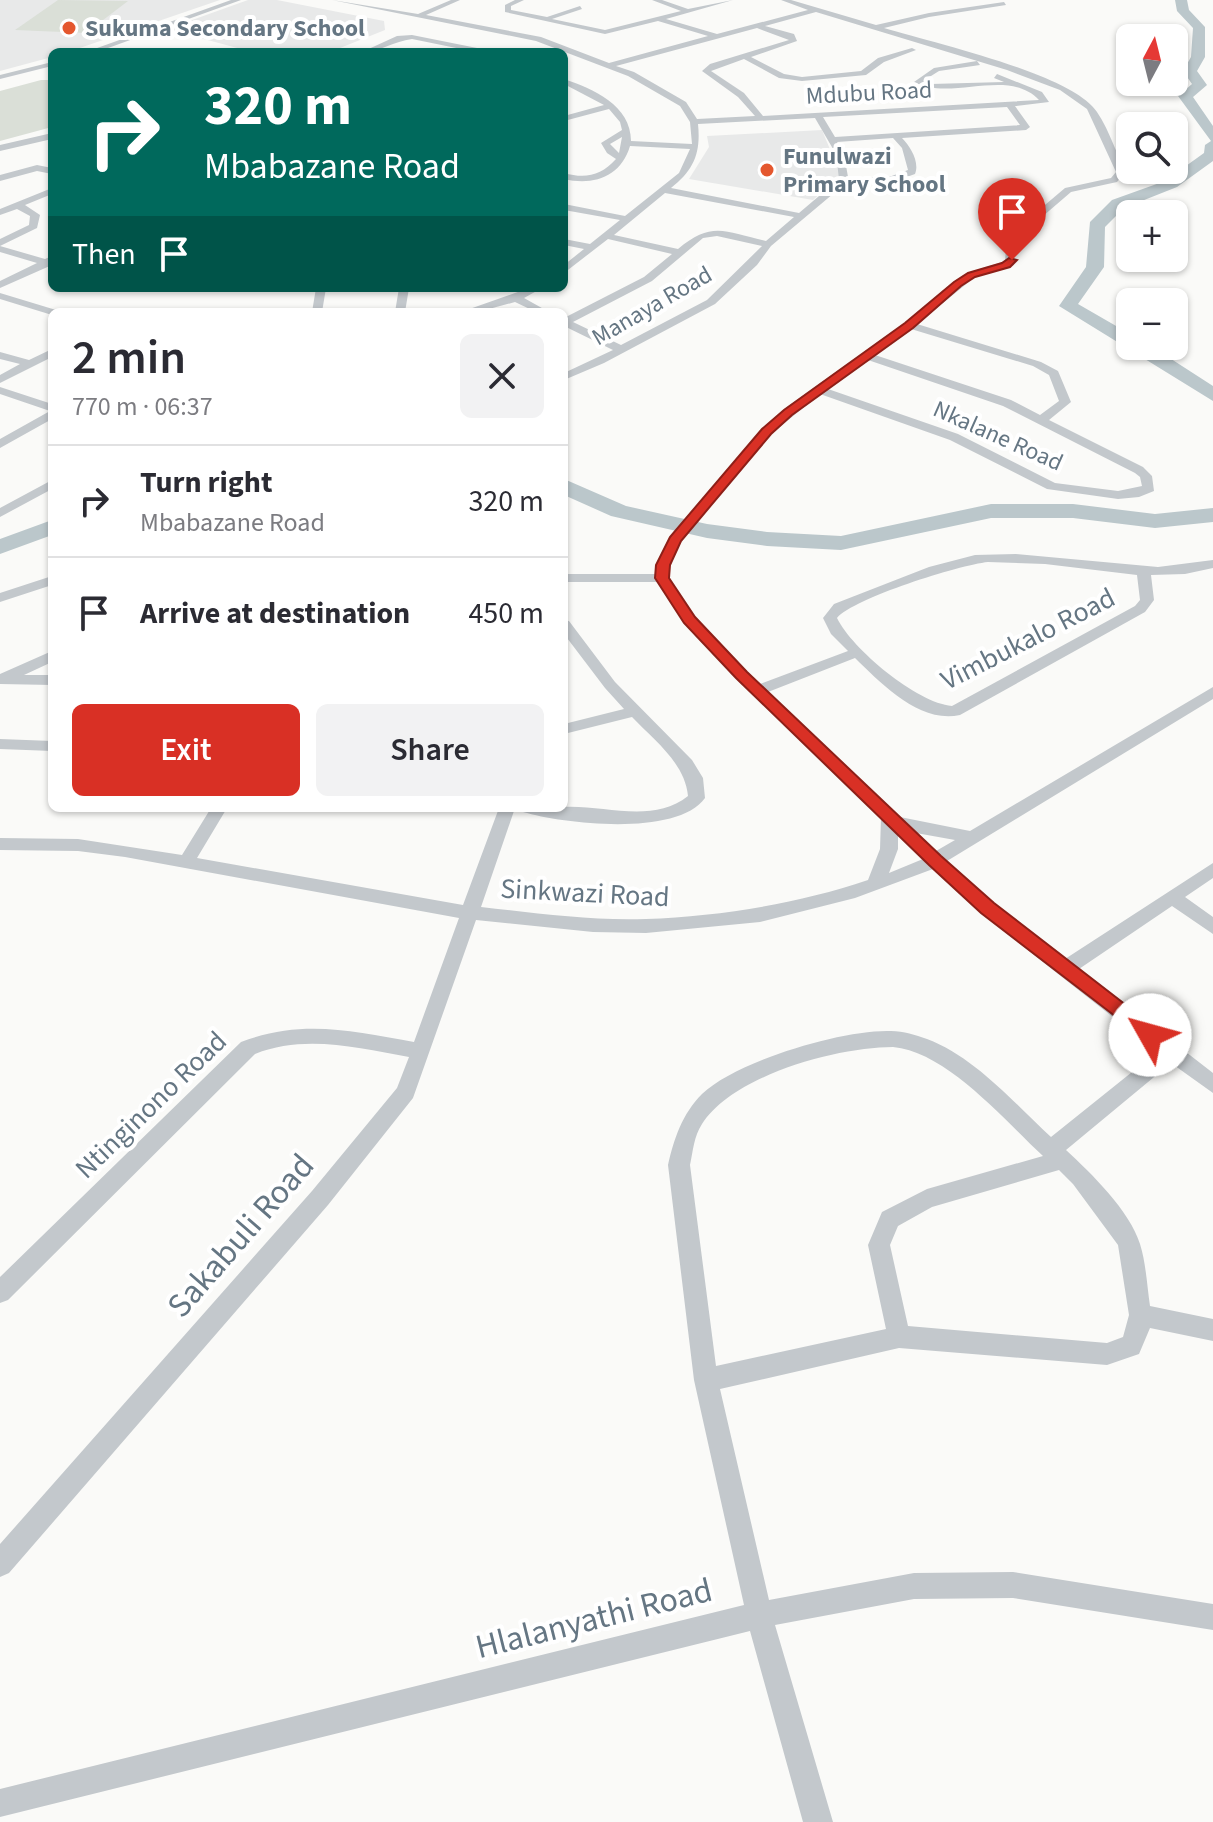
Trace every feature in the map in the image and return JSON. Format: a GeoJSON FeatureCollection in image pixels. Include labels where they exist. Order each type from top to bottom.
{"type":"FeatureCollection","features":[{"type":"Feature","properties":{"kind":"street"},"geometry":{"type":"LineString","coordinates":[[101,48],[238,0]]}},
{"type":"Feature","properties":{"kind":"street"},"geometry":{"type":"LineString","coordinates":[[335,0],[516,34],[559,48]]}},
{"type":"Feature","properties":{"kind":"street"},"geometry":{"type":"LineString","coordinates":[[419,16],[457,0]]}},
{"type":"Feature","properties":{"kind":"street"},"geometry":{"type":"LineString","coordinates":[[521,0],[508,5],[507,11],[605,32],[730,0]]}},
{"type":"Feature","properties":{"kind":"street"},"geometry":{"type":"LineString","coordinates":[[655,0],[689,11]]}},
{"type":"Feature","properties":{"kind":"street"},"geometry":{"type":"LineString","coordinates":[[784,0],[1024,72],[1063,88],[1090,108],[1121,170],[1114,180],[1068,190],[1010,239],[1010,263],[971,275],[766,432],[675,540],[663,565],[662,578],[689,620],[935,861],[987,908],[1213,1085]]}},
{"type":"Feature","properties":{"kind":"street"},"geometry":{"type":"LineString","coordinates":[[875,27],[1004,4]]}},
{"type":"Feature","properties":{"kind":"street"},"geometry":{"type":"LineString","coordinates":[[535,24],[580,8]]}},
{"type":"Feature","properties":{"kind":"street"},"geometry":{"type":"LineString","coordinates":[[610,65],[815,10]]}},
{"type":"Feature","properties":{"kind":"street"},"geometry":{"type":"LineString","coordinates":[[795,16],[810,20]]}},
{"type":"Feature","properties":{"kind":"street"},"geometry":{"type":"LineString","coordinates":[[660,19],[717,37]]}},
{"type":"Feature","properties":{"kind":"street"},"geometry":{"type":"LineString","coordinates":[[759,26],[791,36],[793,41],[713,66],[706,71],[741,95],[762,119]]}},
{"type":"Feature","properties":{"kind":"street"},"geometry":{"type":"LineString","coordinates":[[516,34],[525,29]]}},
{"type":"Feature","properties":{"kind":"street"},"geometry":{"type":"LineString","coordinates":[[377,48],[406,38],[467,48]]}},
{"type":"Feature","properties":{"kind":"street"},"geometry":{"type":"LineString","coordinates":[[445,48],[452,45]]}},
{"type":"Feature","properties":{"kind":"street"},"geometry":{"type":"LineString","coordinates":[[898,46],[927,55]]}},
{"type":"Feature","properties":{"kind":"street"},"geometry":{"type":"LineString","coordinates":[[746,57],[782,76],[802,79],[863,73],[881,60],[912,50]]}},
{"type":"Feature","properties":{"kind":"street"},"geometry":{"type":"LineString","coordinates":[[568,51],[610,65],[674,98],[690,113],[694,122],[695,147],[683,174],[568,267]]}},
{"type":"Feature","properties":{"kind":"street"},"geometry":{"type":"LineString","coordinates":[[568,63],[587,57]]}},
{"type":"Feature","properties":{"kind":"street"},"geometry":{"type":"LineString","coordinates":[[941,59],[1018,83]]}},
{"type":"Feature","properties":{"kind":"street"},"geometry":{"type":"LineString","coordinates":[[989,62],[956,64],[922,77],[918,82],[930,86],[964,87],[1018,83]]}},
{"type":"Feature","properties":{"kind":"street"},"geometry":{"type":"LineString","coordinates":[[0,77],[48,65]]}},
{"type":"Feature","properties":{"kind":"street"},"geometry":{"type":"LineString","coordinates":[[1006,79],[1024,72]]}},
{"type":"Feature","properties":{"kind":"street"},"geometry":{"type":"LineString","coordinates":[[568,83],[618,113],[627,131],[628,143],[615,165],[596,178],[568,176]]}},
{"type":"Feature","properties":{"kind":"street","name":"Mdubu Road"},"geometry":{"type":"LineString","coordinates":[[694,122],[1045,102],[1039,94],[1018,83]]}},
{"type":"Feature","properties":{"kind":"street"},"geometry":{"type":"LineString","coordinates":[[568,90],[577,87]]}},
{"type":"Feature","properties":{"kind":"street"},"geometry":{"type":"LineString","coordinates":[[568,118],[609,106]]}},
{"type":"Feature","properties":{"kind":"street"},"geometry":{"type":"LineString","coordinates":[[832,140],[1026,127],[1011,106]]}},
{"type":"Feature","properties":{"kind":"street"},"geometry":{"type":"LineString","coordinates":[[818,116],[840,154],[844,180],[890,180],[912,172],[906,147],[896,137]]}},
{"type":"Feature","properties":{"kind":"street"},"geometry":{"type":"LineString","coordinates":[[619,157],[605,143],[627,131]]}},
{"type":"Feature","properties":{"kind":"street"},"geometry":{"type":"LineString","coordinates":[[0,148],[48,137]]}},
{"type":"Feature","properties":{"kind":"street"},"geometry":{"type":"LineString","coordinates":[[628,143],[695,147]]}},
{"type":"Feature","properties":{"kind":"street"},"geometry":{"type":"LineString","coordinates":[[0,178],[29,169],[48,171]]}},
{"type":"Feature","properties":{"kind":"street","name":"Manaya Road"},"geometry":{"type":"LineString","coordinates":[[568,375],[711,302],[753,263],[768,244],[844,180]]}},
{"type":"Feature","properties":{"kind":"street"},"geometry":{"type":"LineString","coordinates":[[665,190],[801,216]]}},
{"type":"Feature","properties":{"kind":"street"},"geometry":{"type":"LineString","coordinates":[[0,212],[48,193]]}},
{"type":"Feature","properties":{"kind":"street"},"geometry":{"type":"LineString","coordinates":[[0,246],[34,226],[35,215],[17,205]]}},
{"type":"Feature","properties":{"kind":"street"},"geometry":{"type":"LineString","coordinates":[[568,209],[628,219]]}},
{"type":"Feature","properties":{"kind":"street"},"geometry":{"type":"LineString","coordinates":[[568,320],[648,279],[695,237],[706,234],[768,244]]}},
{"type":"Feature","properties":{"kind":"street"},"geometry":{"type":"LineString","coordinates":[[607,236],[678,252]]}},
{"type":"Feature","properties":{"kind":"street"},"geometry":{"type":"LineString","coordinates":[[568,243],[592,248]]}},
{"type":"Feature","properties":{"kind":"street"},"geometry":{"type":"LineString","coordinates":[[0,246],[48,260]]}},
{"type":"Feature","properties":{"kind":"street"},"geometry":{"type":"LineString","coordinates":[[0,285],[48,262]]}},
{"type":"Feature","properties":{"kind":"street"},"geometry":{"type":"LineString","coordinates":[[480,308],[529,292]]}},
{"type":"Feature","properties":{"kind":"street"},"geometry":{"type":"LineString","coordinates":[[0,296],[48,311]]}},
{"type":"Feature","properties":{"kind":"street"},"geometry":{"type":"LineString","coordinates":[[516,298],[536,308]]}},
{"type":"Feature","properties":{"kind":"street"},"geometry":{"type":"LineString","coordinates":[[568,324],[620,349]]}},
{"type":"Feature","properties":{"kind":"street"},"geometry":{"type":"LineString","coordinates":[[868,356],[988,396],[1043,419],[1065,402],[1054,373],[1037,364],[909,325]]}},
{"type":"Feature","properties":{"kind":"street"},"geometry":{"type":"LineString","coordinates":[[0,380],[48,354]]}},
{"type":"Feature","properties":{"kind":"street"},"geometry":{"type":"LineString","coordinates":[[0,355],[31,364]]}},
{"type":"Feature","properties":{"kind":"street"},"geometry":{"type":"LineString","coordinates":[[0,390],[48,409]]}},
{"type":"Feature","properties":{"kind":"street","name":"Nkalane Road"},"geometry":{"type":"LineString","coordinates":[[820,390],[954,437],[1052,486],[1089,493],[1131,495],[1149,488],[1146,476],[1043,419]]}},
{"type":"Feature","properties":{"kind":"street"},"geometry":{"type":"LineString","coordinates":[[0,444],[48,414]]}},
{"type":"Feature","properties":{"kind":"street"},"geometry":{"type":"LineString","coordinates":[[0,513],[48,486]]}},
{"type":"Feature","properties":{"kind":"street","name":"Vimbukalo Road"},"geometry":{"type":"LineString","coordinates":[[1143,571],[1147,600],[1140,609],[954,711],[936,711],[914,700],[831,625],[830,618],[839,606],[968,561],[1004,558],[1059,561],[1143,571],[1182,571],[1213,564]]}},
{"type":"Feature","properties":{"kind":"street"},"geometry":{"type":"LineString","coordinates":[[568,578],[662,578]]}},
{"type":"Feature","properties":{"kind":"street"},"geometry":{"type":"LineString","coordinates":[[0,598],[48,581]]}},
{"type":"Feature","properties":{"kind":"street"},"geometry":{"type":"LineString","coordinates":[[568,811],[643,817],[674,813],[692,805],[697,798],[695,778],[686,764],[570,644]]}},
{"type":"Feature","properties":{"kind":"street"},"geometry":{"type":"LineString","coordinates":[[758,690],[858,652]]}},
{"type":"Feature","properties":{"kind":"street"},"geometry":{"type":"LineString","coordinates":[[0,679],[48,658]]}},
{"type":"Feature","properties":{"kind":"street"},"geometry":{"type":"LineString","coordinates":[[0,679],[48,680]]}},
{"type":"Feature","properties":{"kind":"street","name":"Sinkwazi Road"},"geometry":{"type":"LineString","coordinates":[[0,844],[78,845],[469,913],[593,925],[694,923],[798,908],[875,885],[935,861],[1213,692]]}},
{"type":"Feature","properties":{"kind":"street"},"geometry":{"type":"LineString","coordinates":[[568,728],[634,711]]}},
{"type":"Feature","properties":{"kind":"street"},"geometry":{"type":"LineString","coordinates":[[0,744],[48,746]]}},
{"type":"Feature","properties":{"kind":"street"},"geometry":{"type":"LineString","coordinates":[[186,862],[217,812]]}},
{"type":"Feature","properties":{"kind":"street","name":"Sakabuli Road"},"geometry":{"type":"LineString","coordinates":[[0,1564],[383,1123],[406,1092],[506,812]]}},
{"type":"Feature","properties":{"kind":"street"},"geometry":{"type":"LineString","coordinates":[[894,819],[975,838]]}},
{"type":"Feature","properties":{"kind":"street"},"geometry":{"type":"LineString","coordinates":[[875,885],[889,849],[894,819]]}},
{"type":"Feature","properties":{"kind":"street"},"geometry":{"type":"LineString","coordinates":[[1065,969],[1213,869]]}},
{"type":"Feature","properties":{"kind":"street"},"geometry":{"type":"LineString","coordinates":[[1172,897],[1213,927]]}},
{"type":"Feature","properties":{"kind":"street","name":"Ntinginono Road"},"geometry":{"type":"LineString","coordinates":[[0,1292],[248,1048],[263,1041],[294,1035],[422,1051]]}},
{"type":"Feature","properties":{"kind":"street"},"geometry":{"type":"LineString","coordinates":[[706,1380],[899,1337],[1107,1354],[1131,1346],[1138,1333],[1140,1315],[1129,1244],[1119,1225],[1081,1177],[956,1064],[933,1049],[913,1042],[894,1039],[865,1041],[785,1060],[740,1077],[709,1099],[690,1122],[682,1143],[679,1165],[706,1380],[759,1615],[818,1822]]}},
{"type":"Feature","properties":{"kind":"street"},"geometry":{"type":"LineString","coordinates":[[899,1337],[879,1245],[890,1219],[927,1199],[1056,1155],[1171,1052]]}},
{"type":"Feature","properties":{"kind":"street"},"geometry":{"type":"LineString","coordinates":[[1140,1315],[1213,1330]]}},
{"type":"Feature","properties":{"kind":"street","name":"Hlalanyathi Road"},"geometry":{"type":"LineString","coordinates":[[0,1803],[759,1615],[914,1586],[1013,1585],[1213,1617]]}},
{"type":"Feature","properties":{"kind":"shaded area","name":"Sukuma Secondary School"},"geometry":{"type":"Polygon","coordinates":[[[0,0],[220,0],[80,48],[48,48],[48,58],[0,71],[0,0]]]}},
{"type":"Feature","properties":{"kind":"shaded area"},"geometry":{"type":"Polygon","coordinates":[[[58,0],[128,1],[86,33],[15,30],[58,0]]]}},
{"type":"Feature","properties":{"kind":"shaded area"},"geometry":{"type":"Polygon","coordinates":[[[248,0],[277,0],[384,21],[385,30],[340,48],[237,48],[167,29],[248,0]]]}},
{"type":"Feature","properties":{"kind":"shaded area"},"geometry":{"type":"Polygon","coordinates":[[[48,80],[48,128],[0,141],[0,91],[48,80]]]}},
{"type":"Feature","properties":{"kind":"shaded area","name":"Funulwazi Primary School"},"geometry":{"type":"Polygon","coordinates":[[[822,130],[841,176],[813,200],[689,179],[709,147],[707,136],[822,130]]]}},
{"type":"Feature","properties":{"kind":"waterway"},"geometry":{"type":"LineString","coordinates":[[1181,0],[1183,11],[1199,27],[1198,57],[1190,71],[1200,85],[1185,96],[1213,137]]}},
{"type":"Feature","properties":{"kind":"waterway"},"geometry":{"type":"LineString","coordinates":[[1116,334],[1068,306],[1097,262],[1096,226],[1118,204],[1171,184],[1211,155],[1213,145]]}},
{"type":"Feature","properties":{"kind":"waterway"},"geometry":{"type":"LineString","coordinates":[[1159,360],[1213,395]]}},
{"type":"Feature","properties":{"kind":"waterway"},"geometry":{"type":"LineString","coordinates":[[568,488],[619,511],[707,531],[767,539],[841,543],[991,511],[1073,511],[1155,521],[1213,515]]}},
{"type":"Feature","properties":{"kind":"waterway"},"geometry":{"type":"LineString","coordinates":[[0,547],[48,529]]}},
{"type":"Feature","properties":{"kind":"place","name":"Sukuma Secondary School"},"geometry":{"type":"Point","coordinates":[69,28]}},
{"type":"Feature","properties":{"kind":"place","name":"Funulwazi Primary School"},"geometry":{"type":"Point","coordinates":[767,170]}},
{"type":"Feature","properties":{"kind":"route"},"geometry":{"type":"LineString","coordinates":[[1012,260],[1006,265],[971,275],[957,284],[909,325],[788,412],[740,461],[675,540],[663,565],[662,578],[689,620],[742,675],[935,861],[987,908],[1150,1035]]}}]}
